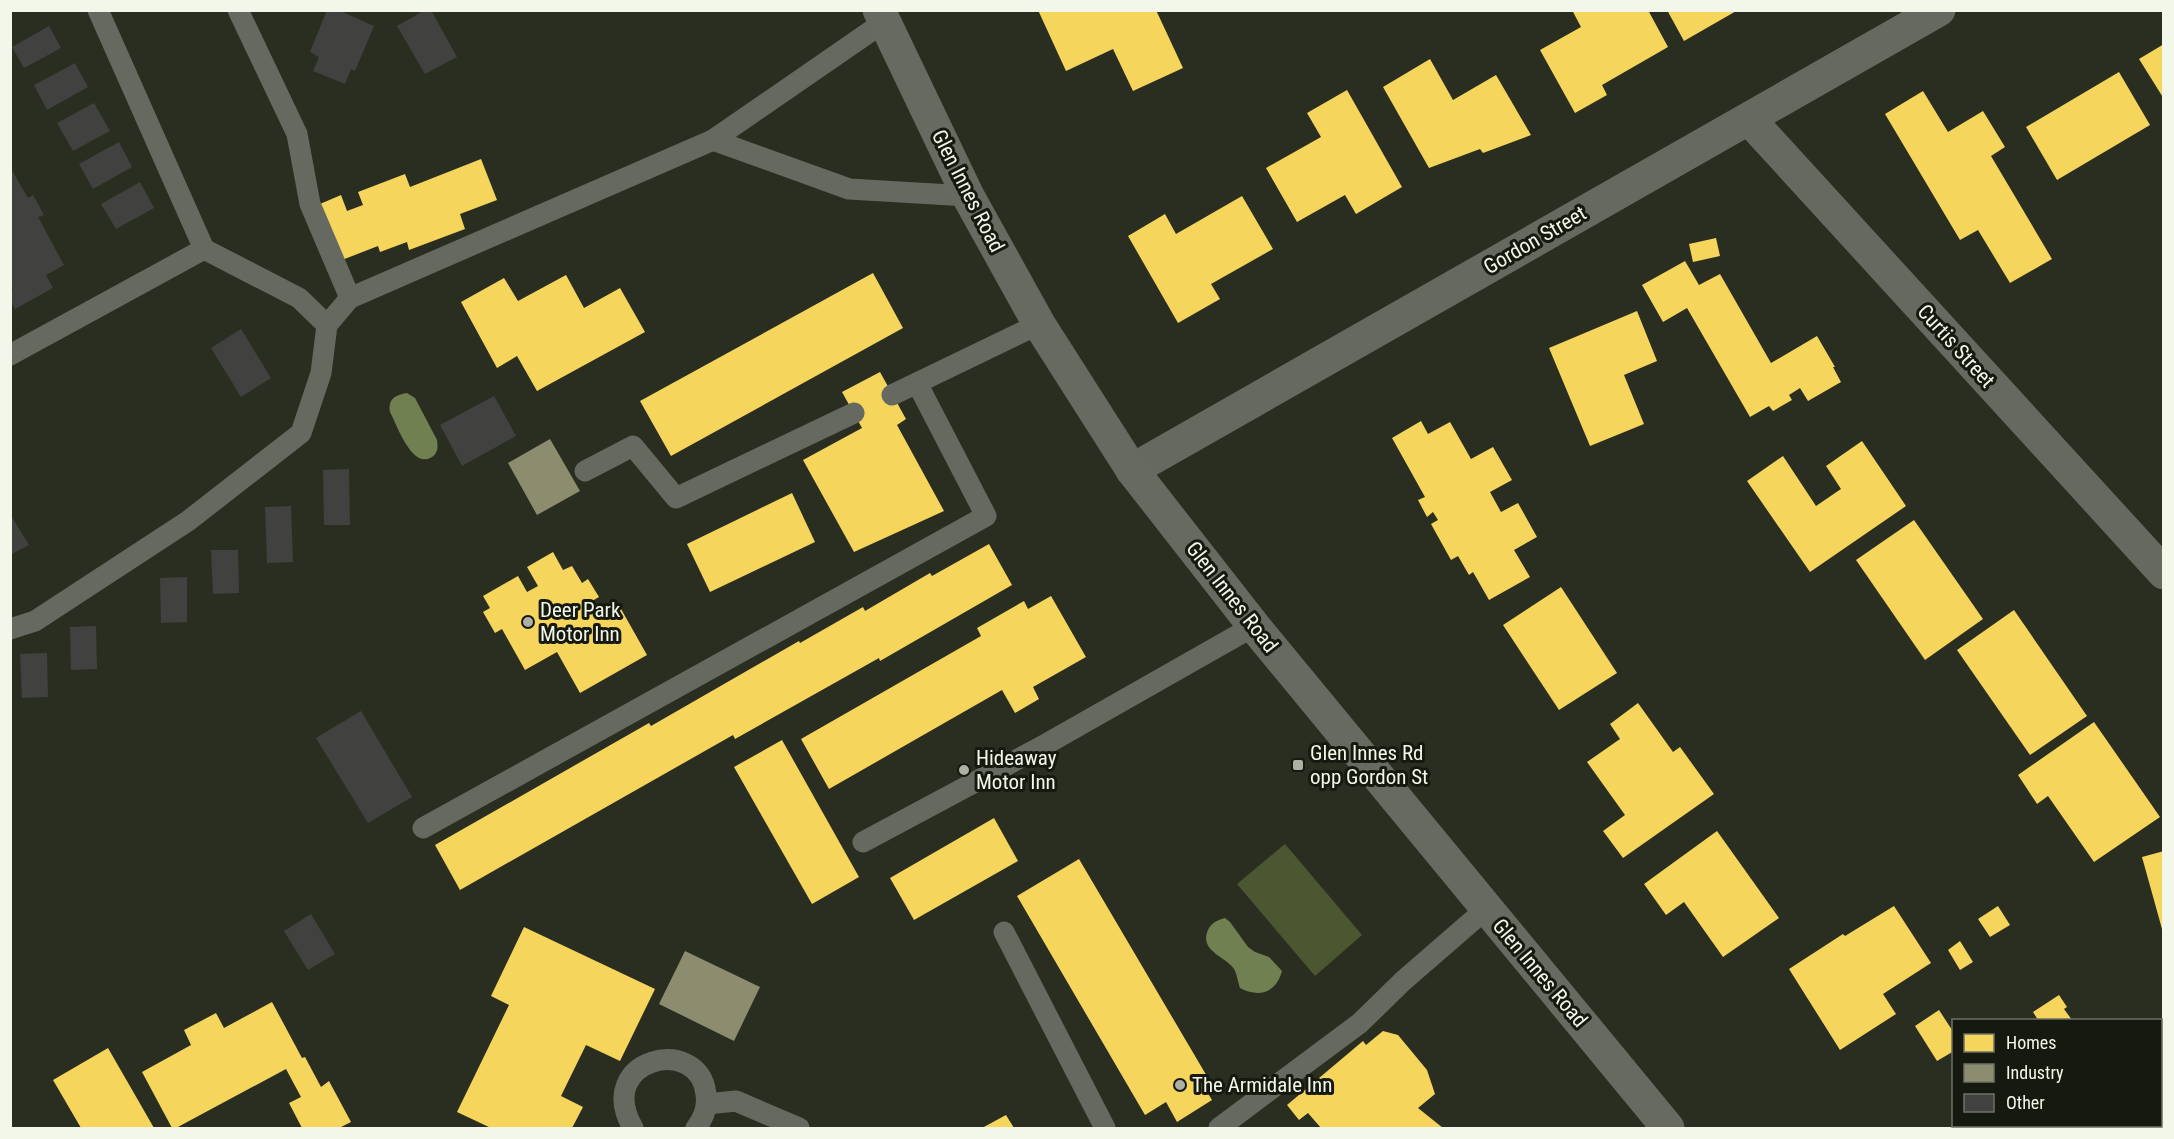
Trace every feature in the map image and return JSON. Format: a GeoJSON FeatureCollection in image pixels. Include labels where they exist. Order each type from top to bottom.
{"type":"FeatureCollection","features":[{"type":"Feature","properties":{"kind":"main road","name":"Glen Innes Road"},"geometry":{"type":"LineString","coordinates":[[881,16],[968,196],[1039,324],[1132,470],[1254,626],[1668,1128]]}},
{"type":"Feature","properties":{"kind":"street","name":"Gordon Street"},"geometry":{"type":"LineString","coordinates":[[1132,470],[1938,10]]}},
{"type":"Feature","properties":{"kind":"street","name":"Curtis Street"},"geometry":{"type":"LineString","coordinates":[[1749,119],[2163,573]]}},
{"type":"Feature","properties":{"kind":"lane"},"geometry":{"type":"LineString","coordinates":[[98,10],[204,249],[299,298],[327,324]]}},
{"type":"Feature","properties":{"kind":"lane"},"geometry":{"type":"LineString","coordinates":[[238,10],[297,134],[310,204],[350,298]]}},
{"type":"Feature","properties":{"kind":"lane"},"geometry":{"type":"LineString","coordinates":[[10,629],[35,621],[188,521],[301,434],[321,373],[327,324],[350,298],[713,140],[881,16]]}},
{"type":"Feature","properties":{"kind":"lane"},"geometry":{"type":"LineString","coordinates":[[713,140],[849,189],[968,196]]}},
{"type":"Feature","properties":{"kind":"lane"},"geometry":{"type":"LineString","coordinates":[[10,356],[204,249]]}},
{"type":"Feature","properties":{"kind":"lane"},"geometry":{"type":"LineString","coordinates":[[892,395],[1039,324]]}},
{"type":"Feature","properties":{"kind":"lane"},"geometry":{"type":"LineString","coordinates":[[423,828],[986,516],[917,383]]}},
{"type":"Feature","properties":{"kind":"lane"},"geometry":{"type":"LineString","coordinates":[[585,471],[633,446],[676,498],[854,413]]}},
{"type":"Feature","properties":{"kind":"lane"},"geometry":{"type":"LineString","coordinates":[[863,842],[1048,743],[1254,626]]}},
{"type":"Feature","properties":{"kind":"lane"},"geometry":{"type":"LineString","coordinates":[[1219,1128],[1360,1023],[1403,981],[1486,909]]}},
{"type":"Feature","properties":{"kind":"lane"},"geometry":{"type":"LineString","coordinates":[[1005,932],[1104,1128]]}},
{"type":"Feature","properties":{"kind":"lane"},"geometry":{"type":"LineString","coordinates":[[633,1128],[626,1116],[623,1100],[627,1083],[636,1070],[650,1062],[667,1059],[684,1062],[698,1073],[705,1088],[707,1104],[703,1119],[696,1128]]}},
{"type":"Feature","properties":{"kind":"lane"},"geometry":{"type":"LineString","coordinates":[[707,1104],[736,1101],[799,1128]]}},
{"type":"Feature","properties":{"kind":"shaded area"},"geometry":{"type":"Polygon","coordinates":[[[407,393],[415,398],[437,440],[437,450],[432,457],[425,459],[412,452],[390,412],[393,398],[407,393]]]}},
{"type":"Feature","properties":{"kind":"shaded area"},"geometry":{"type":"Polygon","coordinates":[[[1285,844],[1362,935],[1315,976],[1237,884],[1285,844]]]}},
{"type":"Feature","properties":{"kind":"shaded area"},"geometry":{"type":"Polygon","coordinates":[[[1225,918],[1248,947],[1269,957],[1282,971],[1276,984],[1266,992],[1254,993],[1240,988],[1234,969],[1210,948],[1206,936],[1209,928],[1216,921],[1225,918]]]}},
{"type":"Feature","properties":{"kind":"building: Homes"},"geometry":{"type":"Polygon","coordinates":[[[1038,10],[1156,10],[1183,68],[1133,91],[1113,49],[1066,71],[1038,10]]]}},
{"type":"Feature","properties":{"kind":"building: Homes"},"geometry":{"type":"Polygon","coordinates":[[[1572,10],[1648,10],[1668,47],[1602,85],[1607,95],[1575,113],[1540,50],[1581,27],[1572,10]]]}},
{"type":"Feature","properties":{"kind":"building: Homes"},"geometry":{"type":"Polygon","coordinates":[[[1667,10],[1738,10],[1684,41],[1667,10]]]}},
{"type":"Feature","properties":{"kind":"building: Homes"},"geometry":{"type":"Polygon","coordinates":[[[2164,44],[2164,99],[2139,59],[2164,44]]]}},
{"type":"Feature","properties":{"kind":"building: Homes"},"geometry":{"type":"Polygon","coordinates":[[[1430,59],[1453,100],[1496,75],[1531,135],[1483,153],[1480,149],[1429,168],[1383,87],[1430,59]]]}},
{"type":"Feature","properties":{"kind":"building: Homes"},"geometry":{"type":"Polygon","coordinates":[[[2119,72],[2150,125],[2057,180],[2026,127],[2119,72]]]}},
{"type":"Feature","properties":{"kind":"building: Homes"},"geometry":{"type":"Polygon","coordinates":[[[1347,90],[1402,187],[1356,214],[1345,195],[1297,222],[1266,168],[1321,137],[1307,113],[1347,90]]]}},
{"type":"Feature","properties":{"kind":"building: Homes"},"geometry":{"type":"Polygon","coordinates":[[[1923,91],[1948,132],[1983,111],[2005,147],[1991,156],[2052,259],[2010,283],[1978,230],[1960,240],[1885,114],[1923,91]]]}},
{"type":"Feature","properties":{"kind":"building: Homes"},"geometry":{"type":"Polygon","coordinates":[[[481,159],[497,200],[460,214],[465,229],[409,250],[407,242],[380,252],[378,246],[342,260],[320,204],[341,195],[347,211],[363,205],[358,192],[405,174],[410,187],[481,159]]]}},
{"type":"Feature","properties":{"kind":"building: Homes"},"geometry":{"type":"Polygon","coordinates":[[[1242,196],[1273,249],[1211,284],[1220,299],[1178,323],[1128,236],[1165,214],[1176,234],[1242,196]]]}},
{"type":"Feature","properties":{"kind":"building: Homes"},"geometry":{"type":"Polygon","coordinates":[[[1716,238],[1720,256],[1693,262],[1689,244],[1716,238]]]}},
{"type":"Feature","properties":{"kind":"building: Homes"},"geometry":{"type":"Polygon","coordinates":[[[1685,261],[1699,285],[1720,274],[1771,363],[1817,336],[1841,382],[1808,401],[1800,388],[1789,395],[1792,400],[1773,411],[1769,406],[1750,417],[1687,308],[1663,322],[1642,285],[1685,261]]]}},
{"type":"Feature","properties":{"kind":"building: Homes"},"geometry":{"type":"Polygon","coordinates":[[[873,273],[903,328],[671,456],[640,401],[873,273]]]}},
{"type":"Feature","properties":{"kind":"building: Homes"},"geometry":{"type":"Polygon","coordinates":[[[566,275],[584,308],[620,288],[645,332],[537,391],[517,356],[497,368],[461,302],[504,278],[518,301],[566,275]]]}},
{"type":"Feature","properties":{"kind":"building: Homes"},"geometry":{"type":"Polygon","coordinates":[[[1637,311],[1657,361],[1624,375],[1644,424],[1590,446],[1549,348],[1637,311]]]}},
{"type":"Feature","properties":{"kind":"building: Homes"},"geometry":{"type":"Polygon","coordinates":[[[880,372],[906,419],[897,425],[944,511],[854,552],[803,460],[862,428],[842,392],[880,372]]]}},
{"type":"Feature","properties":{"kind":"building: Homes"},"geometry":{"type":"Polygon","coordinates":[[[1421,421],[1428,434],[1450,422],[1471,459],[1493,447],[1512,480],[1490,492],[1501,512],[1518,503],[1537,537],[1514,550],[1530,577],[1489,600],[1473,572],[1469,575],[1458,556],[1451,560],[1431,524],[1438,520],[1433,512],[1427,517],[1418,500],[1425,497],[1392,438],[1421,421]]]}},
{"type":"Feature","properties":{"kind":"building: Homes"},"geometry":{"type":"Polygon","coordinates":[[[1862,441],[1906,506],[1810,572],[1747,481],[1783,456],[1816,506],[1841,489],[1826,466],[1862,441]]]}},
{"type":"Feature","properties":{"kind":"building: Homes"},"geometry":{"type":"Polygon","coordinates":[[[792,493],[815,542],[710,592],[687,544],[792,493]]]}},
{"type":"Feature","properties":{"kind":"building: Homes"},"geometry":{"type":"Polygon","coordinates":[[[1914,520],[1983,619],[1925,660],[1856,560],[1914,520]]]}},
{"type":"Feature","properties":{"kind":"building: Homes"},"geometry":{"type":"Polygon","coordinates":[[[989,544],[1012,585],[880,661],[879,658],[735,739],[733,735],[460,890],[435,845],[649,723],[651,726],[799,641],[800,643],[863,607],[865,611],[930,573],[932,576],[989,544]]]}},
{"type":"Feature","properties":{"kind":"building: Homes"},"geometry":{"type":"Polygon","coordinates":[[[553,552],[563,570],[572,566],[582,583],[588,579],[599,597],[592,601],[603,620],[621,609],[647,655],[580,693],[557,652],[525,670],[502,629],[495,633],[483,612],[490,608],[483,596],[518,576],[527,592],[538,586],[527,567],[553,552]]]}},
{"type":"Feature","properties":{"kind":"building: Homes"},"geometry":{"type":"Polygon","coordinates":[[[1561,587],[1617,673],[1559,710],[1503,625],[1561,587]]]}},
{"type":"Feature","properties":{"kind":"building: Homes"},"geometry":{"type":"Polygon","coordinates":[[[1051,596],[1086,657],[1033,687],[1039,699],[1015,713],[1002,690],[829,789],[801,739],[981,636],[977,628],[1024,601],[1028,609],[1051,596]]]}},
{"type":"Feature","properties":{"kind":"building: Homes"},"geometry":{"type":"Polygon","coordinates":[[[2014,610],[2087,716],[2030,755],[1957,650],[2014,610]]]}},
{"type":"Feature","properties":{"kind":"building: Homes"},"geometry":{"type":"Polygon","coordinates":[[[1638,703],[1673,752],[1680,747],[1714,794],[1623,858],[1603,831],[1625,815],[1587,762],[1620,739],[1610,724],[1638,703]]]}},
{"type":"Feature","properties":{"kind":"building: Homes"},"geometry":{"type":"Polygon","coordinates":[[[2094,722],[2160,817],[2094,862],[2048,796],[2037,804],[2018,775],[2094,722]]]}},
{"type":"Feature","properties":{"kind":"building: Homes"},"geometry":{"type":"Polygon","coordinates":[[[782,740],[859,877],[812,904],[734,767],[782,740]]]}},
{"type":"Feature","properties":{"kind":"building: Homes"},"geometry":{"type":"Polygon","coordinates":[[[994,818],[1018,861],[914,920],[890,878],[994,818]]]}},
{"type":"Feature","properties":{"kind":"building: Homes"},"geometry":{"type":"Polygon","coordinates":[[[1717,831],[1779,918],[1723,957],[1684,902],[1666,915],[1644,884],[1717,831]]]}},
{"type":"Feature","properties":{"kind":"building: Homes"},"geometry":{"type":"Polygon","coordinates":[[[2164,851],[2164,928],[2162,929],[2142,857],[2164,851]]]}},
{"type":"Feature","properties":{"kind":"building: Homes"},"geometry":{"type":"Polygon","coordinates":[[[1079,859],[1208,1078],[1201,1082],[1212,1100],[1177,1122],[1166,1102],[1145,1115],[1017,896],[1079,859]]]}},
{"type":"Feature","properties":{"kind":"building: Homes"},"geometry":{"type":"Polygon","coordinates":[[[1894,906],[1931,963],[1883,994],[1896,1014],[1840,1050],[1789,969],[1843,934],[1845,936],[1894,906]]]}},
{"type":"Feature","properties":{"kind":"building: Homes"},"geometry":{"type":"Polygon","coordinates":[[[1998,906],[2010,925],[1990,937],[1978,919],[1998,906]]]}},
{"type":"Feature","properties":{"kind":"building: Homes"},"geometry":{"type":"Polygon","coordinates":[[[524,927],[655,989],[620,1061],[586,1045],[561,1096],[583,1107],[572,1128],[491,1128],[457,1112],[509,1005],[491,996],[524,927]]]}},
{"type":"Feature","properties":{"kind":"building: Homes"},"geometry":{"type":"Polygon","coordinates":[[[1960,941],[1973,962],[1960,970],[1948,950],[1960,941]]]}},
{"type":"Feature","properties":{"kind":"building: Homes"},"geometry":{"type":"Polygon","coordinates":[[[2059,995],[2067,1007],[2064,1009],[2071,1019],[2037,1019],[2033,1012],[2059,995]]]}},
{"type":"Feature","properties":{"kind":"building: Homes"},"geometry":{"type":"Polygon","coordinates":[[[272,1002],[302,1058],[305,1057],[321,1087],[329,1081],[351,1122],[339,1128],[302,1128],[289,1103],[301,1097],[286,1069],[176,1128],[172,1128],[142,1072],[191,1045],[184,1030],[216,1013],[224,1028],[272,1002]]]}},
{"type":"Feature","properties":{"kind":"building: Homes"},"geometry":{"type":"Polygon","coordinates":[[[1939,1010],[1952,1030],[1952,1052],[1937,1061],[1915,1026],[1939,1010]]]}},
{"type":"Feature","properties":{"kind":"building: Homes"},"geometry":{"type":"Polygon","coordinates":[[[1383,1031],[1398,1035],[1427,1070],[1435,1094],[1418,1108],[1443,1128],[1321,1128],[1308,1113],[1299,1120],[1287,1105],[1363,1041],[1366,1045],[1383,1031]]]}},
{"type":"Feature","properties":{"kind":"building: Homes"},"geometry":{"type":"Polygon","coordinates":[[[108,1048],[154,1128],[81,1128],[53,1080],[108,1048]]]}},
{"type":"Feature","properties":{"kind":"building: Homes"},"geometry":{"type":"Polygon","coordinates":[[[1006,1115],[1014,1128],[982,1128],[1006,1115]]]}},
{"type":"Feature","properties":{"kind":"building: Homes"},"geometry":{"type":"Polygon","coordinates":[[[2042,1127],[2140,1128],[2043,1128],[2042,1127]]]}},
{"type":"Feature","properties":{"kind":"building: Industry"},"geometry":{"type":"Polygon","coordinates":[[[550,439],[580,491],[537,515],[508,463],[550,439]]]}},
{"type":"Feature","properties":{"kind":"building: Industry"},"geometry":{"type":"Polygon","coordinates":[[[685,951],[760,987],[734,1041],[659,1004],[685,951]]]}},
{"type":"Feature","properties":{"kind":"building: Other"},"geometry":{"type":"Polygon","coordinates":[[[327,10],[338,10],[374,26],[355,71],[351,69],[345,84],[313,71],[319,57],[310,52],[327,10]]]}},
{"type":"Feature","properties":{"kind":"building: Other"},"geometry":{"type":"Polygon","coordinates":[[[425,10],[431,10],[457,57],[425,74],[397,26],[425,10]]]}},
{"type":"Feature","properties":{"kind":"building: Other"},"geometry":{"type":"Polygon","coordinates":[[[49,26],[61,48],[24,68],[12,47],[49,26]]]}},
{"type":"Feature","properties":{"kind":"building: Other"},"geometry":{"type":"Polygon","coordinates":[[[75,63],[88,87],[47,110],[34,85],[75,63]]]}},
{"type":"Feature","properties":{"kind":"building: Other"},"geometry":{"type":"Polygon","coordinates":[[[94,103],[110,131],[73,151],[57,123],[94,103]]]}},
{"type":"Feature","properties":{"kind":"building: Other"},"geometry":{"type":"Polygon","coordinates":[[[119,142],[132,167],[93,189],[79,164],[119,142]]]}},
{"type":"Feature","properties":{"kind":"building: Other"},"geometry":{"type":"Polygon","coordinates":[[[10,167],[28,198],[33,195],[44,215],[38,217],[64,265],[46,275],[53,288],[15,309],[10,300],[10,290],[13,289],[10,285],[10,167]]]}},
{"type":"Feature","properties":{"kind":"building: Other"},"geometry":{"type":"Polygon","coordinates":[[[140,182],[154,208],[116,229],[101,204],[140,182]]]}},
{"type":"Feature","properties":{"kind":"building: Other"},"geometry":{"type":"Polygon","coordinates":[[[241,329],[271,378],[241,397],[211,348],[241,329]]]}},
{"type":"Feature","properties":{"kind":"building: Other"},"geometry":{"type":"Polygon","coordinates":[[[494,396],[516,436],[462,466],[440,425],[494,396]]]}},
{"type":"Feature","properties":{"kind":"building: Other"},"geometry":{"type":"Polygon","coordinates":[[[349,469],[350,525],[324,525],[323,470],[349,469]]]}},
{"type":"Feature","properties":{"kind":"building: Other"},"geometry":{"type":"Polygon","coordinates":[[[291,506],[293,562],[267,563],[265,507],[291,506]]]}},
{"type":"Feature","properties":{"kind":"building: Other"},"geometry":{"type":"Polygon","coordinates":[[[10,514],[29,545],[10,555],[10,514]]]}},
{"type":"Feature","properties":{"kind":"building: Other"},"geometry":{"type":"Polygon","coordinates":[[[211,550],[238,550],[239,593],[213,594],[211,550]]]}},
{"type":"Feature","properties":{"kind":"building: Other"},"geometry":{"type":"Polygon","coordinates":[[[187,577],[187,622],[161,623],[160,578],[187,577]]]}},
{"type":"Feature","properties":{"kind":"building: Other"},"geometry":{"type":"Polygon","coordinates":[[[96,626],[97,669],[71,670],[70,627],[96,626]]]}},
{"type":"Feature","properties":{"kind":"building: Other"},"geometry":{"type":"Polygon","coordinates":[[[47,653],[48,697],[22,698],[20,654],[47,653]]]}},
{"type":"Feature","properties":{"kind":"building: Other"},"geometry":{"type":"Polygon","coordinates":[[[361,711],[412,797],[368,823],[316,738],[361,711]]]}},
{"type":"Feature","properties":{"kind":"building: Other"},"geometry":{"type":"Polygon","coordinates":[[[311,914],[335,954],[308,970],[284,931],[311,914]]]}},
{"type":"Feature","properties":{"kind":"place","name":"Deer Park Motor Inn"},"geometry":{"type":"Point","coordinates":[528,622]}},
{"type":"Feature","properties":{"kind":"place","name":"Glen Innes Rd opp Gordon St"},"geometry":{"type":"Point","coordinates":[1298,765]}},
{"type":"Feature","properties":{"kind":"place","name":"Hideaway Motor Inn"},"geometry":{"type":"Point","coordinates":[964,770]}},
{"type":"Feature","properties":{"kind":"place","name":"The Armidale Inn"},"geometry":{"type":"Point","coordinates":[1180,1085]}}]}
